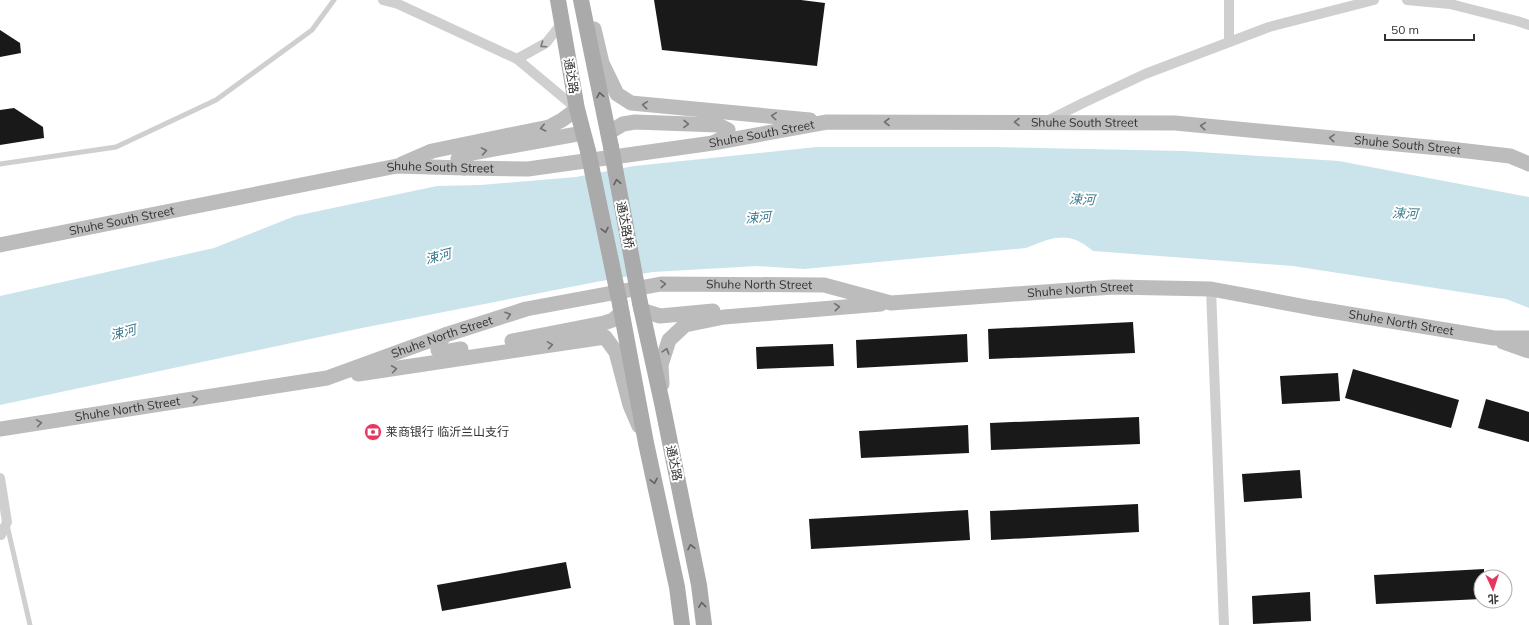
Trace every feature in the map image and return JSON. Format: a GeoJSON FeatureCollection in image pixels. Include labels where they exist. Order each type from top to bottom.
{"type":"FeatureCollection","features":[{"type":"Feature","properties":{"kind":"main road","name":"通达路"},"geometry":{"type":"LineString","coordinates":[[558,0],[577,109],[588,151]]}},
{"type":"Feature","properties":{"kind":"main road","name":"通达路"},"geometry":{"type":"LineString","coordinates":[[581,0],[609,140]]}},
{"type":"Feature","properties":{"kind":"main road"},"geometry":{"type":"LineString","coordinates":[[585,0],[589,8],[602,63],[617,94],[631,103],[827,122]]}},
{"type":"Feature","properties":{"kind":"main road"},"geometry":{"type":"LineString","coordinates":[[397,166],[432,151],[549,127],[577,109]]}},
{"type":"Feature","properties":{"kind":"main road"},"geometry":{"type":"LineString","coordinates":[[609,140],[623,124],[635,122],[718,125],[728,130],[727,136],[713,143]]}},
{"type":"Feature","properties":{"kind":"main road","name":"Shuhe South Street"},"geometry":{"type":"LineString","coordinates":[[0,245],[397,166],[528,169],[713,143],[827,122],[1175,123],[1442,148],[1510,156],[1529,164]]}},
{"type":"Feature","properties":{"kind":"main road"},"geometry":{"type":"LineString","coordinates":[[464,168],[458,159],[472,153],[583,134]]}},
{"type":"Feature","properties":{"kind":"main road","name":"通达路桥"},"geometry":{"type":"LineString","coordinates":[[609,140],[640,306]]}},
{"type":"Feature","properties":{"kind":"main road","name":"通达路桥"},"geometry":{"type":"LineString","coordinates":[[588,151],[621,308]]}},
{"type":"Feature","properties":{"kind":"main road"},"geometry":{"type":"LineString","coordinates":[[1510,156],[1529,154]]}},
{"type":"Feature","properties":{"kind":"main road","name":"Shuhe North Street"},"geometry":{"type":"LineString","coordinates":[[0,429],[328,378],[445,335],[526,309],[661,284],[824,285],[891,303],[1114,287],[1212,289],[1312,308],[1494,338],[1529,338]]}},
{"type":"Feature","properties":{"kind":"main road"},"geometry":{"type":"LineString","coordinates":[[640,306],[660,316],[811,303],[816,300],[817,294],[815,289],[810,284]]}},
{"type":"Feature","properties":{"kind":"main road"},"geometry":{"type":"LineString","coordinates":[[662,403],[661,365],[669,340],[685,325],[724,317],[891,303]]}},
{"type":"Feature","properties":{"kind":"main road","name":"通达路"},"geometry":{"type":"LineString","coordinates":[[640,306],[662,403],[701,593],[704,625]]}},
{"type":"Feature","properties":{"kind":"main road","name":"通达路"},"geometry":{"type":"LineString","coordinates":[[621,308],[646,443],[677,587],[682,625]]}},
{"type":"Feature","properties":{"kind":"main road"},"geometry":{"type":"LineString","coordinates":[[445,335],[438,344],[438,350],[444,352],[530,338],[604,323],[613,320],[621,308]]}},
{"type":"Feature","properties":{"kind":"main road"},"geometry":{"type":"LineString","coordinates":[[328,378],[605,337],[616,352],[630,405],[646,443]]}},
{"type":"Feature","properties":{"kind":"main road"},"geometry":{"type":"LineString","coordinates":[[1494,338],[1529,351]]}},
{"type":"Feature","properties":{"kind":"street"},"geometry":{"type":"LineString","coordinates":[[383,0],[398,4],[517,59],[577,109]]}},
{"type":"Feature","properties":{"kind":"street"},"geometry":{"type":"LineString","coordinates":[[1228,42],[1229,0]]}},
{"type":"Feature","properties":{"kind":"street"},"geometry":{"type":"LineString","coordinates":[[1045,122],[1145,74],[1228,42],[1269,27],[1374,0]]}},
{"type":"Feature","properties":{"kind":"street"},"geometry":{"type":"LineString","coordinates":[[1407,0],[1450,4],[1517,20],[1529,25]]}},
{"type":"Feature","properties":{"kind":"street"},"geometry":{"type":"LineString","coordinates":[[517,59],[546,43],[562,23]]}},
{"type":"Feature","properties":{"kind":"street"},"geometry":{"type":"LineString","coordinates":[[1212,289],[1224,625]]}},
{"type":"Feature","properties":{"kind":"street"},"geometry":{"type":"LineString","coordinates":[[0,478],[7,522],[2,535],[0,535]]}},
{"type":"Feature","properties":{"kind":"lane"},"geometry":{"type":"LineString","coordinates":[[0,164],[116,147],[216,100],[312,30],[334,0]]}},
{"type":"Feature","properties":{"kind":"lane"},"geometry":{"type":"LineString","coordinates":[[7,522],[30,625]]}},
{"type":"Feature","properties":{"kind":"water","name":"涑河"},"geometry":{"type":"Polygon","coordinates":[[[816,147],[990,147],[1184,151],[1339,161],[1529,197],[1529,308],[1506,299],[1293,266],[1093,251],[1076,240],[1061,238],[1044,241],[1026,248],[804,269],[757,266],[653,272],[357,329],[0,405],[0,296],[214,248],[295,216],[437,186],[480,185],[576,177],[634,166],[816,147]]]}},
{"type":"Feature","properties":{"kind":"building"},"geometry":{"type":"Polygon","coordinates":[[[654,0],[801,0],[825,3],[817,66],[662,50],[654,0]]]}},
{"type":"Feature","properties":{"kind":"building"},"geometry":{"type":"Polygon","coordinates":[[[0,30],[20,43],[21,53],[0,57],[0,30]]]}},
{"type":"Feature","properties":{"kind":"building"},"geometry":{"type":"Polygon","coordinates":[[[14,108],[43,127],[44,138],[0,145],[0,110],[14,108]]]}},
{"type":"Feature","properties":{"kind":"building"},"geometry":{"type":"Polygon","coordinates":[[[1133,322],[1135,353],[989,359],[988,329],[1133,322]]]}},
{"type":"Feature","properties":{"kind":"building"},"geometry":{"type":"Polygon","coordinates":[[[967,334],[968,362],[857,368],[856,340],[967,334]]]}},
{"type":"Feature","properties":{"kind":"building"},"geometry":{"type":"Polygon","coordinates":[[[833,344],[834,366],[757,369],[756,347],[833,344]]]}},
{"type":"Feature","properties":{"kind":"building"},"geometry":{"type":"Polygon","coordinates":[[[1353,369],[1459,400],[1451,428],[1345,398],[1353,369]]]}},
{"type":"Feature","properties":{"kind":"building"},"geometry":{"type":"Polygon","coordinates":[[[1338,373],[1340,401],[1282,404],[1280,376],[1338,373]]]}},
{"type":"Feature","properties":{"kind":"building"},"geometry":{"type":"Polygon","coordinates":[[[1486,399],[1529,412],[1529,442],[1478,428],[1486,399]]]}},
{"type":"Feature","properties":{"kind":"building"},"geometry":{"type":"Polygon","coordinates":[[[1139,417],[1140,444],[991,450],[990,423],[1139,417]]]}},
{"type":"Feature","properties":{"kind":"building"},"geometry":{"type":"Polygon","coordinates":[[[968,425],[969,453],[861,458],[859,431],[968,425]]]}},
{"type":"Feature","properties":{"kind":"building"},"geometry":{"type":"Polygon","coordinates":[[[1300,470],[1302,498],[1244,502],[1242,474],[1300,470]]]}},
{"type":"Feature","properties":{"kind":"building"},"geometry":{"type":"Polygon","coordinates":[[[1138,504],[1139,532],[991,540],[990,511],[1138,504]]]}},
{"type":"Feature","properties":{"kind":"building"},"geometry":{"type":"Polygon","coordinates":[[[968,510],[970,540],[811,549],[809,519],[968,510]]]}},
{"type":"Feature","properties":{"kind":"building"},"geometry":{"type":"Polygon","coordinates":[[[566,562],[571,588],[442,611],[437,585],[566,562]]]}},
{"type":"Feature","properties":{"kind":"building"},"geometry":{"type":"Polygon","coordinates":[[[1473,570],[1473,599],[1376,604],[1374,575],[1473,570]]]}},
{"type":"Feature","properties":{"kind":"building"},"geometry":{"type":"Polygon","coordinates":[[[1310,592],[1311,621],[1253,624],[1252,596],[1310,592]]]}},
{"type":"Feature","properties":{"kind":"place","name":"莱商银行 临沂兰山支行"},"geometry":{"type":"Point","coordinates":[373,432]}}]}
